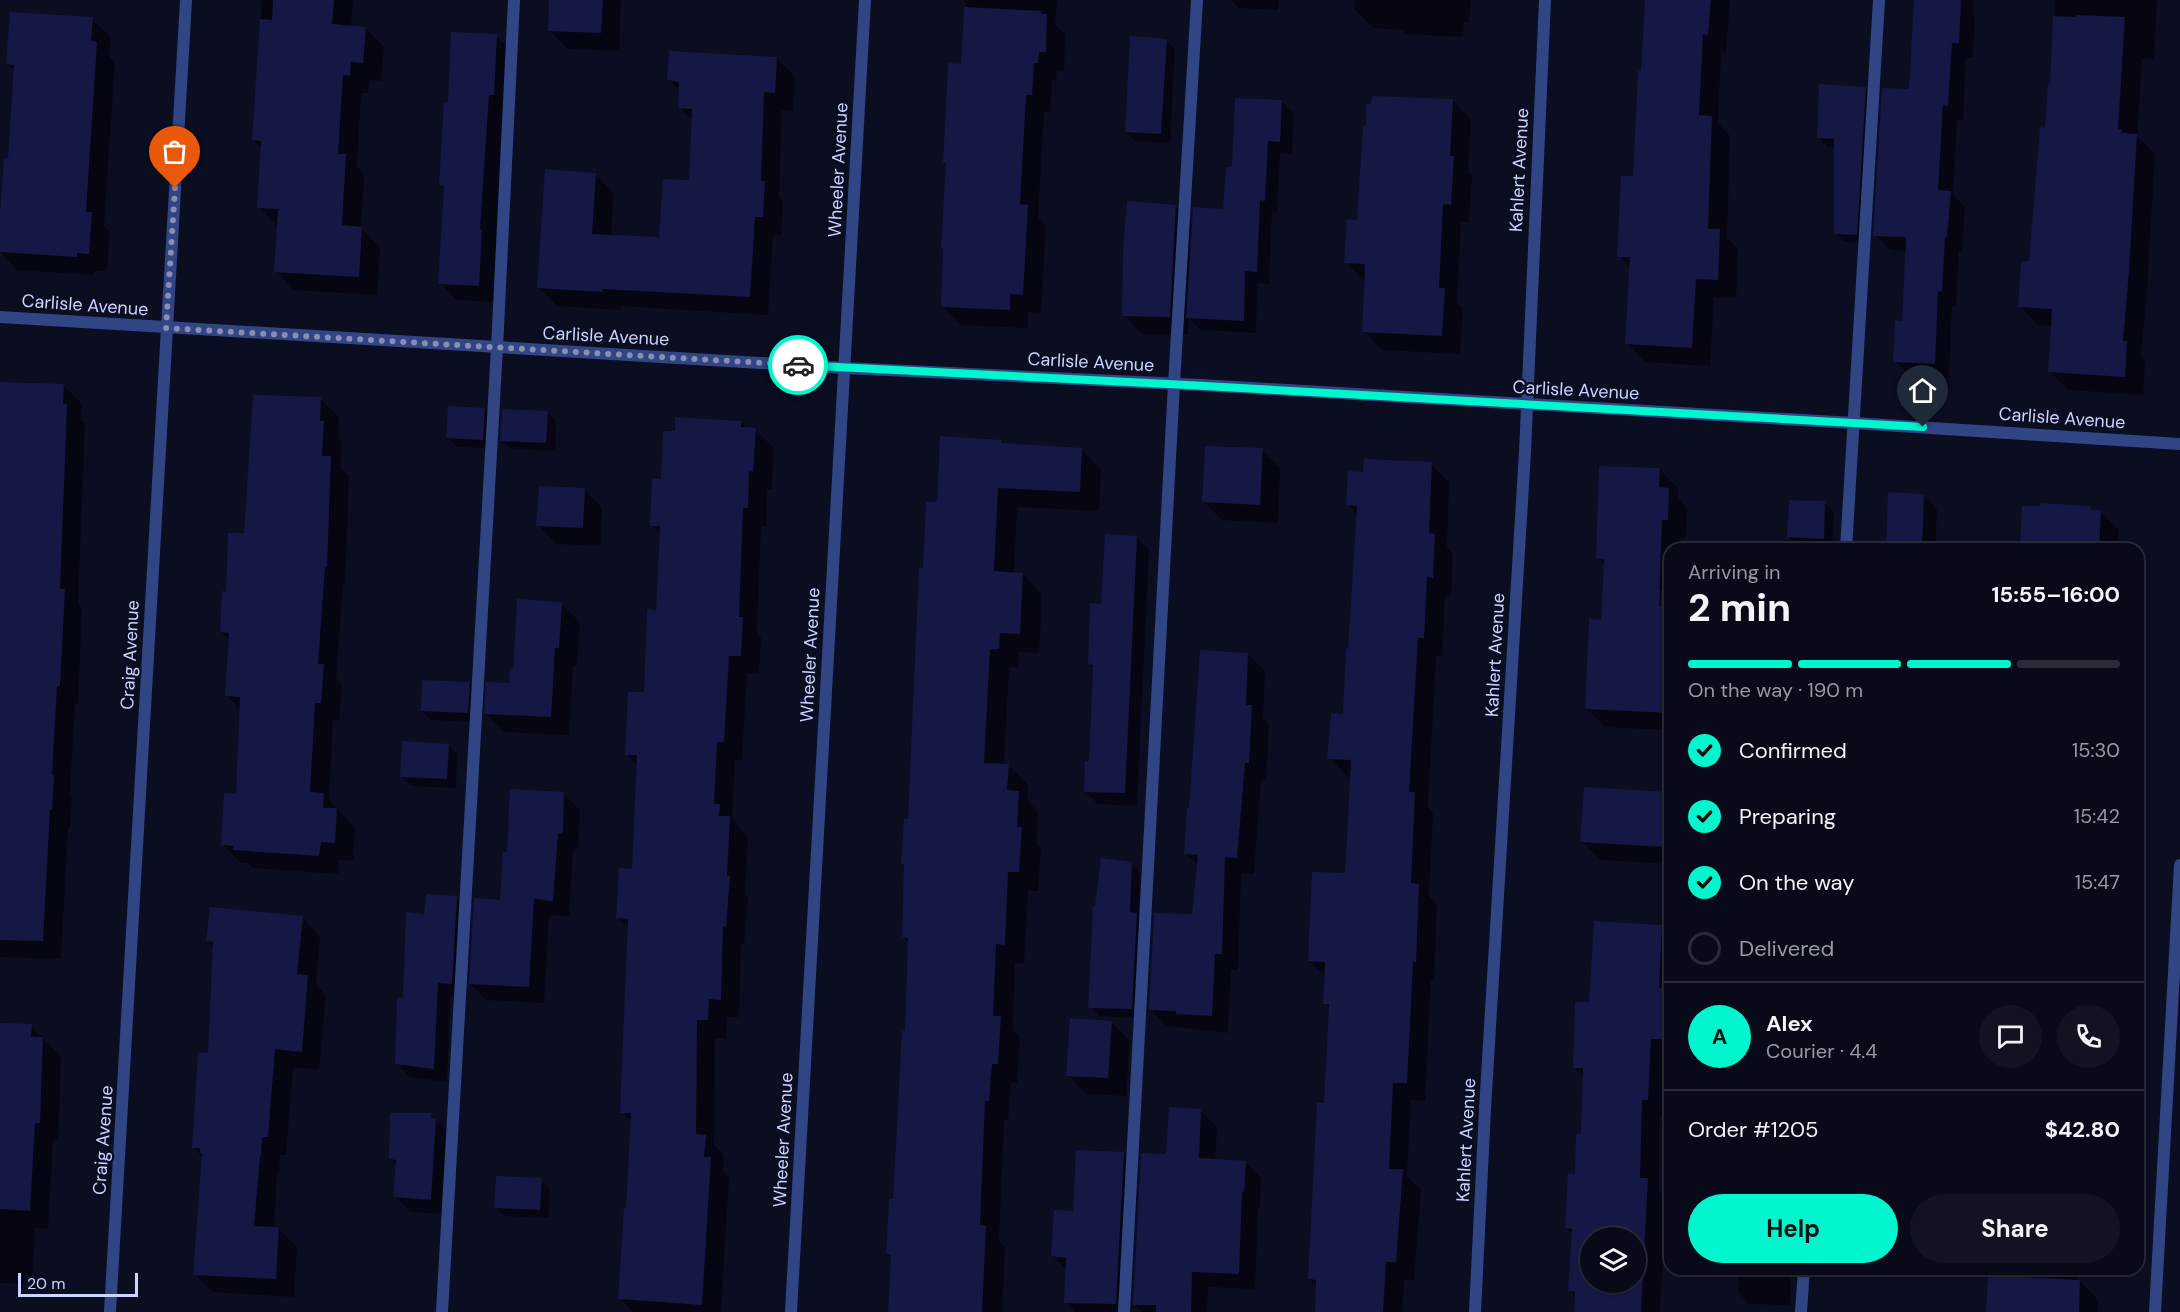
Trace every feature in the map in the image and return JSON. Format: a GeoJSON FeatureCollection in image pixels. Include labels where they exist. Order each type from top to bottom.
{"type":"FeatureCollection","features":[{"type":"Feature","properties":{"kind":"street","name":"Craig Avenue"},"geometry":{"type":"LineString","coordinates":[[110,1312],[125,1090],[186,0]]}},
{"type":"Feature","properties":{"kind":"street"},"geometry":{"type":"LineString","coordinates":[[442,1312],[497,348],[514,0]]}},
{"type":"Feature","properties":{"kind":"street","name":"Wheeler Avenue"},"geometry":{"type":"LineString","coordinates":[[791,1312],[865,0]]}},
{"type":"Feature","properties":{"kind":"street"},"geometry":{"type":"LineString","coordinates":[[1124,1312],[1197,0]]}},
{"type":"Feature","properties":{"kind":"street","name":"Kahlert Avenue"},"geometry":{"type":"LineString","coordinates":[[1475,1312],[1525,452],[1545,0]]}},
{"type":"Feature","properties":{"kind":"street"},"geometry":{"type":"LineString","coordinates":[[1846,543],[1879,0]]}},
{"type":"Feature","properties":{"kind":"street","name":"Carlisle Avenue"},"geometry":{"type":"LineString","coordinates":[[0,317],[497,348],[1174,384],[2180,444]]}},
{"type":"Feature","properties":{"kind":"street"},"geometry":{"type":"LineString","coordinates":[[2155,1312],[2180,865]]}},
{"type":"Feature","properties":{"kind":"street"},"geometry":{"type":"LineString","coordinates":[[1801,1312],[1804,1275]]}},
{"type":"Feature","properties":{"kind":"building"},"geometry":{"type":"Polygon","coordinates":[[[273,0],[334,0],[332,24],[366,27],[363,63],[351,62],[350,76],[343,75],[338,154],[346,154],[342,225],[362,227],[359,277],[274,272],[278,209],[257,208],[261,141],[252,140],[260,19],[272,20],[273,0]]]}},
{"type":"Feature","properties":{"kind":"building"},"geometry":{"type":"Polygon","coordinates":[[[549,0],[603,0],[601,33],[548,31],[549,0]]]}},
{"type":"Feature","properties":{"kind":"building"},"geometry":{"type":"Polygon","coordinates":[[[1645,0],[1711,0],[1708,35],[1703,34],[1699,115],[1712,116],[1708,229],[1720,229],[1718,280],[1696,279],[1692,348],[1625,344],[1630,257],[1617,257],[1621,176],[1633,176],[1638,71],[1641,71],[1645,0]]]}},
{"type":"Feature","properties":{"kind":"building"},"geometry":{"type":"Polygon","coordinates":[[[1914,0],[1961,0],[1959,43],[1952,43],[1948,106],[1943,105],[1938,190],[1951,191],[1947,237],[1945,237],[1942,292],[1938,291],[1935,364],[1893,362],[1895,320],[1902,321],[1906,237],[1873,236],[1882,88],[1909,89],[1914,0]]]}},
{"type":"Feature","properties":{"kind":"building"},"geometry":{"type":"Polygon","coordinates":[[[964,7],[1041,11],[1041,14],[1047,14],[1046,52],[1039,52],[1038,63],[1034,63],[1032,95],[1026,95],[1020,204],[1028,205],[1023,295],[1010,294],[1010,310],[941,307],[943,248],[941,248],[946,163],[943,163],[948,63],[961,64],[964,7]]]}},
{"type":"Feature","properties":{"kind":"building"},"geometry":{"type":"Polygon","coordinates":[[[10,12],[93,17],[91,41],[97,42],[86,212],[92,212],[89,254],[77,253],[77,257],[0,252],[4,158],[8,158],[14,65],[6,64],[10,12]]]}},
{"type":"Feature","properties":{"kind":"building"},"geometry":{"type":"Polygon","coordinates":[[[2076,15],[2125,17],[2118,129],[2122,129],[2121,133],[2137,134],[2123,341],[2127,341],[2125,377],[2048,372],[2052,309],[2018,307],[2021,261],[2029,261],[2040,127],[2045,128],[2048,84],[2050,84],[2053,16],[2076,17],[2076,15]]]}},
{"type":"Feature","properties":{"kind":"building"},"geometry":{"type":"Polygon","coordinates":[[[451,32],[497,34],[494,95],[489,95],[480,229],[482,229],[479,286],[438,284],[444,186],[439,185],[444,102],[448,102],[451,32]]]}},
{"type":"Feature","properties":{"kind":"building"},"geometry":{"type":"Polygon","coordinates":[[[1130,36],[1167,39],[1161,134],[1125,132],[1130,36]]]}},
{"type":"Feature","properties":{"kind":"building"},"geometry":{"type":"Polygon","coordinates":[[[669,51],[777,57],[775,93],[764,92],[761,181],[765,181],[763,217],[755,217],[750,297],[537,288],[545,169],[596,173],[592,234],[659,237],[663,179],[689,180],[692,109],[678,108],[679,82],[667,80],[669,51]]]}},
{"type":"Feature","properties":{"kind":"building"},"geometry":{"type":"Polygon","coordinates":[[[1819,84],[1866,87],[1857,235],[1834,234],[1834,139],[1817,138],[1819,84]]]}},
{"type":"Feature","properties":{"kind":"building"},"geometry":{"type":"Polygon","coordinates":[[[1372,96],[1453,99],[1450,156],[1454,156],[1451,205],[1443,204],[1439,288],[1445,288],[1442,336],[1362,332],[1365,264],[1344,263],[1347,219],[1357,220],[1363,125],[1366,126],[1366,104],[1371,104],[1372,96]]]}},
{"type":"Feature","properties":{"kind":"building"},"geometry":{"type":"Polygon","coordinates":[[[1235,98],[1282,100],[1280,142],[1268,141],[1265,201],[1260,200],[1257,272],[1245,271],[1244,321],[1186,318],[1193,207],[1223,209],[1226,167],[1232,167],[1235,98]]]}},
{"type":"Feature","properties":{"kind":"building"},"geometry":{"type":"Polygon","coordinates":[[[1127,201],[1176,205],[1170,317],[1122,316],[1123,249],[1127,201]]]}},
{"type":"Feature","properties":{"kind":"building"},"geometry":{"type":"Polygon","coordinates":[[[0,382],[64,384],[63,404],[67,404],[60,589],[65,589],[60,686],[57,686],[52,775],[54,775],[43,941],[0,940],[0,382]]]}},
{"type":"Feature","properties":{"kind":"building"},"geometry":{"type":"Polygon","coordinates":[[[253,395],[321,397],[320,421],[324,421],[322,456],[331,456],[327,567],[325,567],[318,664],[324,664],[321,703],[315,703],[310,792],[324,793],[323,808],[337,808],[335,843],[321,842],[319,856],[233,850],[234,846],[221,845],[224,793],[236,794],[240,697],[225,696],[229,633],[220,632],[222,591],[226,592],[228,533],[244,533],[253,395]]]}},
{"type":"Feature","properties":{"kind":"building"},"geometry":{"type":"Polygon","coordinates":[[[448,406],[485,408],[483,440],[446,438],[448,406]]]}},
{"type":"Feature","properties":{"kind":"building"},"geometry":{"type":"Polygon","coordinates":[[[502,409],[548,411],[546,443],[500,441],[502,409]]]}},
{"type":"Feature","properties":{"kind":"building"},"geometry":{"type":"Polygon","coordinates":[[[675,417],[741,421],[741,427],[756,428],[753,472],[749,471],[748,508],[743,508],[739,617],[743,617],[741,656],[729,656],[724,742],[717,742],[714,804],[720,804],[719,816],[730,816],[727,876],[730,876],[726,927],[723,926],[721,1000],[709,999],[708,1020],[697,1020],[696,1134],[706,1135],[704,1157],[711,1157],[702,1305],[618,1299],[631,1113],[620,1113],[628,919],[616,918],[619,868],[632,869],[637,755],[625,755],[628,692],[644,692],[647,609],[656,610],[660,526],[650,526],[652,478],[661,479],[663,431],[675,431],[675,417]]]}},
{"type":"Feature","properties":{"kind":"building"},"geometry":{"type":"Polygon","coordinates":[[[940,436],[1001,440],[1001,443],[1082,448],[1080,492],[998,488],[994,571],[1023,573],[1020,634],[1000,633],[999,649],[990,649],[984,763],[1009,764],[1007,790],[1019,791],[1017,827],[1022,827],[1019,872],[1008,872],[1005,945],[996,944],[993,1016],[1001,1016],[998,1064],[992,1064],[989,1101],[985,1101],[980,1225],[986,1226],[982,1312],[888,1312],[891,1255],[886,1254],[889,1199],[893,1199],[902,1031],[905,1031],[908,938],[902,937],[904,865],[901,864],[904,819],[908,819],[919,567],[923,568],[926,502],[937,502],[940,436]]]}},
{"type":"Feature","properties":{"kind":"building"},"geometry":{"type":"Polygon","coordinates":[[[1205,446],[1263,448],[1260,505],[1202,502],[1205,446]]]}},
{"type":"Feature","properties":{"kind":"building"},"geometry":{"type":"Polygon","coordinates":[[[1364,459],[1432,462],[1429,533],[1435,534],[1433,578],[1427,577],[1424,638],[1418,638],[1409,792],[1415,792],[1411,883],[1419,884],[1416,962],[1413,962],[1407,1083],[1393,1083],[1389,1169],[1403,1169],[1396,1262],[1386,1262],[1383,1312],[1315,1312],[1316,1280],[1308,1279],[1317,1103],[1324,1103],[1329,1004],[1323,1004],[1325,962],[1308,961],[1312,872],[1345,873],[1351,760],[1327,759],[1331,713],[1343,714],[1346,649],[1348,649],[1357,506],[1346,505],[1348,471],[1363,472],[1364,459]]]}},
{"type":"Feature","properties":{"kind":"building"},"geometry":{"type":"Polygon","coordinates":[[[1599,466],[1660,468],[1659,487],[1669,488],[1668,520],[1662,520],[1659,606],[1664,606],[1664,713],[1585,709],[1589,619],[1601,620],[1604,559],[1596,558],[1599,466]]]}},
{"type":"Feature","properties":{"kind":"building"},"geometry":{"type":"Polygon","coordinates":[[[539,486],[585,488],[583,528],[536,526],[539,486]]]}},
{"type":"Feature","properties":{"kind":"building"},"geometry":{"type":"Polygon","coordinates":[[[1888,492],[1924,494],[1922,543],[1886,543],[1888,492]]]}},
{"type":"Feature","properties":{"kind":"building"},"geometry":{"type":"Polygon","coordinates":[[[1789,500],[1825,501],[1824,539],[1787,537],[1789,500]]]}},
{"type":"Feature","properties":{"kind":"building"},"geometry":{"type":"Polygon","coordinates":[[[2040,503],[2091,506],[2091,509],[2101,510],[2099,543],[2020,543],[2022,506],[2040,506],[2040,503]]]}},
{"type":"Feature","properties":{"kind":"building"},"geometry":{"type":"Polygon","coordinates":[[[1105,534],[1137,536],[1125,793],[1084,792],[1085,761],[1089,761],[1093,665],[1088,664],[1090,603],[1101,604],[1105,534]]]}},
{"type":"Feature","properties":{"kind":"building"},"geometry":{"type":"Polygon","coordinates":[[[517,599],[562,602],[559,648],[555,648],[551,717],[484,714],[486,682],[509,683],[510,668],[513,669],[517,599]]]}},
{"type":"Feature","properties":{"kind":"building"},"geometry":{"type":"Polygon","coordinates":[[[1200,650],[1248,653],[1246,705],[1252,705],[1249,763],[1245,763],[1237,858],[1225,857],[1222,954],[1215,954],[1212,1016],[1149,1010],[1154,913],[1192,914],[1198,855],[1184,854],[1200,650]]]}},
{"type":"Feature","properties":{"kind":"building"},"geometry":{"type":"Polygon","coordinates":[[[422,680],[470,682],[468,713],[421,711],[422,680]]]}},
{"type":"Feature","properties":{"kind":"building"},"geometry":{"type":"Polygon","coordinates":[[[402,741],[449,744],[447,779],[400,777],[402,741]]]}},
{"type":"Feature","properties":{"kind":"building"},"geometry":{"type":"Polygon","coordinates":[[[1584,787],[1664,792],[1664,847],[1580,842],[1584,787]]]}},
{"type":"Feature","properties":{"kind":"building"},"geometry":{"type":"Polygon","coordinates":[[[510,789],[564,792],[563,834],[558,833],[553,901],[534,899],[529,987],[469,984],[474,898],[500,900],[503,852],[507,852],[510,789]]]}},
{"type":"Feature","properties":{"kind":"building"},"geometry":{"type":"Polygon","coordinates":[[[1101,858],[1132,862],[1130,912],[1137,913],[1132,1009],[1088,1008],[1093,906],[1095,906],[1101,858]]]}},
{"type":"Feature","properties":{"kind":"building"},"geometry":{"type":"Polygon","coordinates":[[[426,894],[457,896],[452,984],[438,983],[434,1069],[395,1064],[397,997],[403,997],[406,912],[424,914],[426,894]]]}},
{"type":"Feature","properties":{"kind":"building"},"geometry":{"type":"Polygon","coordinates":[[[210,907],[303,916],[297,974],[308,975],[302,1052],[275,1049],[268,1137],[262,1137],[254,1226],[279,1227],[276,1279],[193,1275],[202,1154],[200,1148],[192,1148],[198,1052],[208,1053],[213,942],[206,941],[210,907]]]}},
{"type":"Feature","properties":{"kind":"building"},"geometry":{"type":"Polygon","coordinates":[[[1594,921],[1662,925],[1659,988],[1664,988],[1662,1039],[1651,1039],[1648,1100],[1642,1100],[1640,1178],[1648,1178],[1645,1227],[1580,1227],[1580,1293],[1642,1293],[1641,1312],[1574,1312],[1575,1292],[1568,1291],[1572,1229],[1565,1228],[1568,1174],[1575,1174],[1576,1134],[1581,1134],[1583,1068],[1573,1068],[1575,1002],[1589,1002],[1594,921]]]}},
{"type":"Feature","properties":{"kind":"building"},"geometry":{"type":"Polygon","coordinates":[[[1070,1018],[1112,1021],[1108,1078],[1066,1076],[1070,1018]]]}},
{"type":"Feature","properties":{"kind":"building"},"geometry":{"type":"Polygon","coordinates":[[[0,1023],[32,1024],[31,1037],[43,1037],[40,1123],[35,1123],[30,1211],[0,1209],[0,1023]]]}},
{"type":"Feature","properties":{"kind":"building"},"geometry":{"type":"Polygon","coordinates":[[[1169,1107],[1201,1109],[1199,1158],[1246,1161],[1244,1192],[1242,1191],[1239,1274],[1192,1272],[1191,1312],[1156,1312],[1156,1305],[1133,1305],[1141,1153],[1166,1154],[1169,1107]]]}},
{"type":"Feature","properties":{"kind":"building"},"geometry":{"type":"Polygon","coordinates":[[[390,1113],[432,1113],[431,1118],[436,1118],[431,1200],[393,1197],[396,1160],[389,1159],[390,1113]]]}},
{"type":"Feature","properties":{"kind":"building"},"geometry":{"type":"Polygon","coordinates":[[[1076,1150],[1124,1152],[1116,1304],[1064,1303],[1066,1258],[1051,1256],[1054,1210],[1073,1211],[1076,1150]]]}},
{"type":"Feature","properties":{"kind":"building"},"geometry":{"type":"Polygon","coordinates":[[[496,1176],[542,1178],[540,1210],[494,1208],[496,1176]]]}},
{"type":"Feature","properties":{"kind":"building"},"geometry":{"type":"Polygon","coordinates":[[[1988,1275],[2080,1280],[2079,1312],[1986,1312],[1988,1275]]]}},
{"type":"Feature","properties":{"kind":"way so far"},"geometry":{"type":"LineString","coordinates":[[175,188],[166,328],[798,365]]}},
{"type":"Feature","properties":{"kind":"route"},"geometry":{"type":"LineString","coordinates":[[798,365],[1923,427]]}}]}
